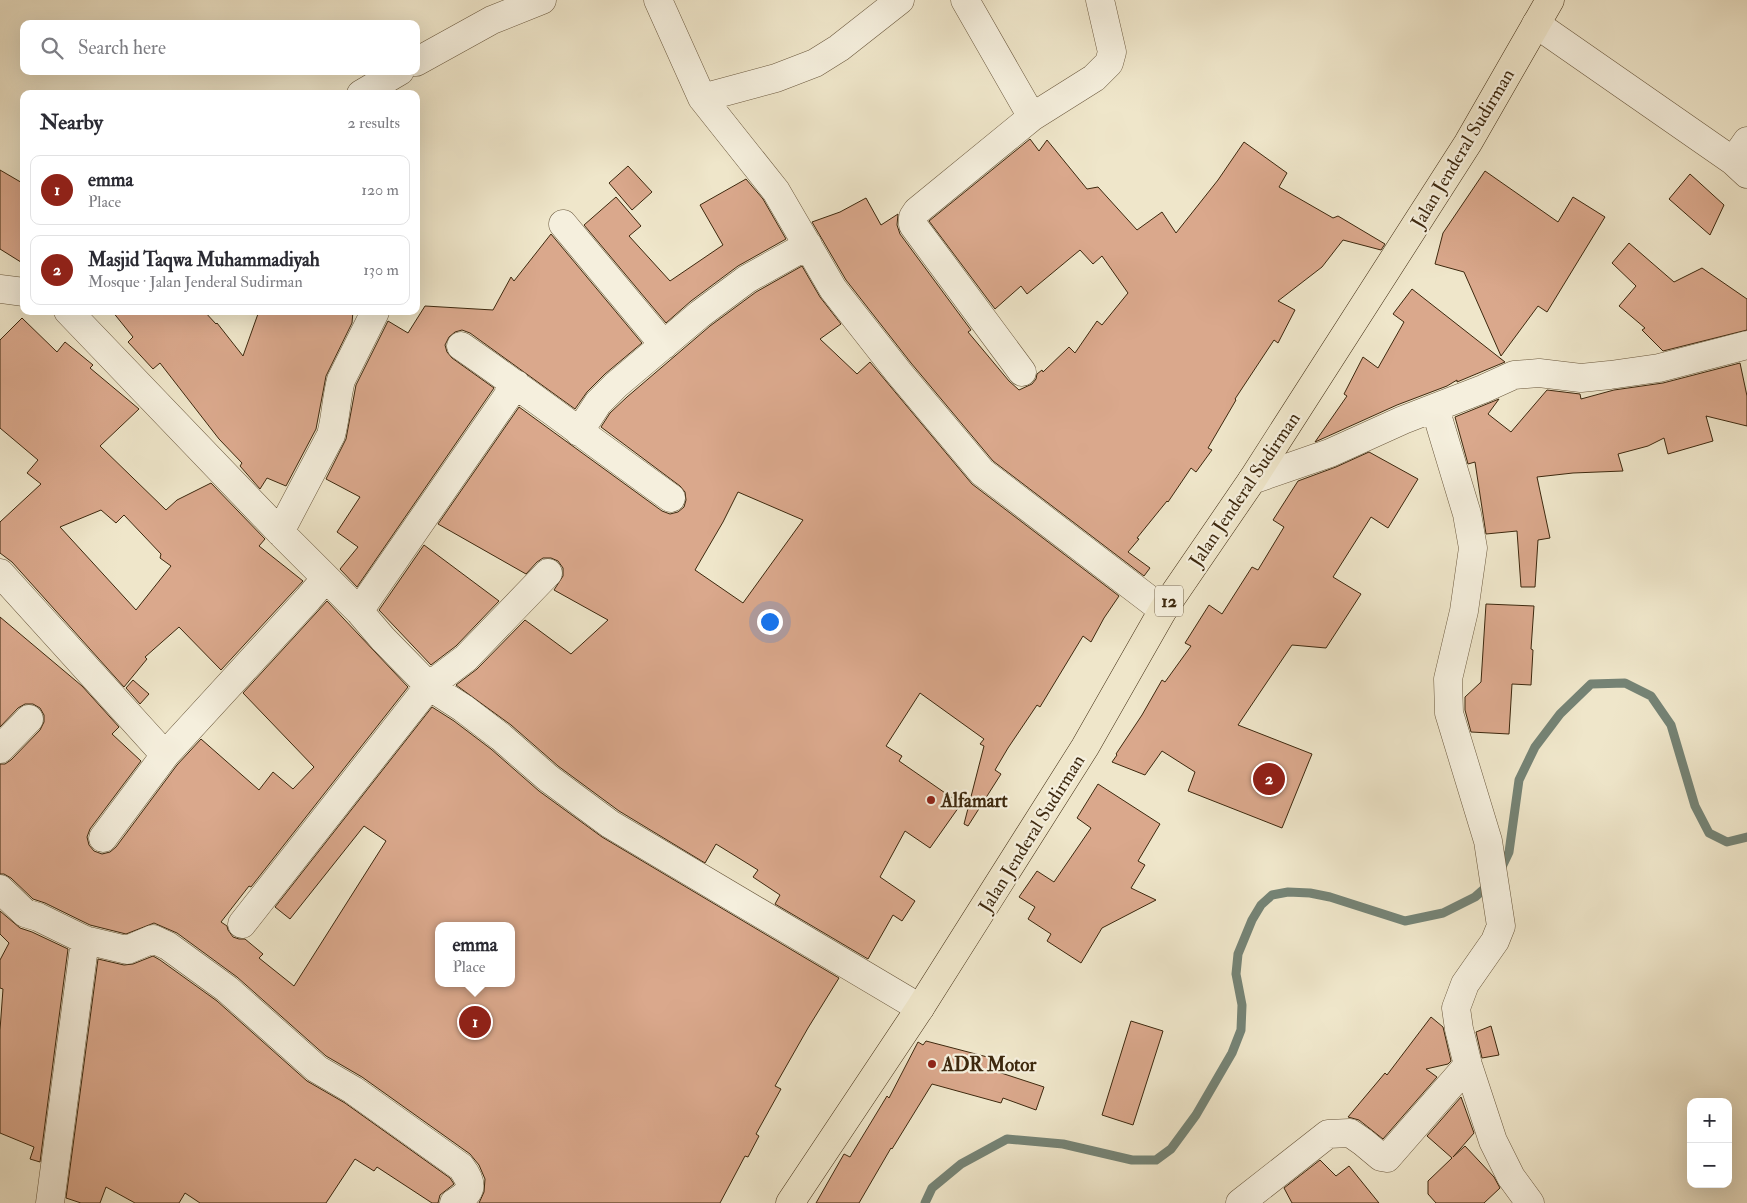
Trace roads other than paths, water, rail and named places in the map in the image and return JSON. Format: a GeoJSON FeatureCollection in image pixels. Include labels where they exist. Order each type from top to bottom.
{"type":"FeatureCollection","features":[{"type":"Feature","properties":{"kind":"highway","name":"Jalan Jenderal Sudirman"},"geometry":{"type":"LineString","coordinates":[[790,1203],[920,1008],[1086,747],[1163,610],[1252,480],[1468,143],[1550,0]]}},
{"type":"Feature","properties":{"kind":"street"},"geometry":{"type":"LineString","coordinates":[[420,60],[492,20],[542,0]]}},
{"type":"Feature","properties":{"kind":"street"},"geometry":{"type":"LineString","coordinates":[[658,0],[702,98],[776,191],[839,296],[899,373],[982,472],[1163,610]]}},
{"type":"Feature","properties":{"kind":"street"},"geometry":{"type":"LineString","coordinates":[[702,98],[776,78],[815,64],[839,48],[900,0]]}},
{"type":"Feature","properties":{"kind":"street"},"geometry":{"type":"LineString","coordinates":[[965,0],[1032,116]]}},
{"type":"Feature","properties":{"kind":"street"},"geometry":{"type":"LineString","coordinates":[[1022,372],[913,224],[913,217],[917,211],[1032,116],[1094,78],[1109,62],[1112,52],[1100,0]]}},
{"type":"Feature","properties":{"kind":"street"},"geometry":{"type":"LineString","coordinates":[[1536,24],[1742,159]]}},
{"type":"Feature","properties":{"kind":"street"},"geometry":{"type":"LineString","coordinates":[[368,90],[393,75]]}},
{"type":"Feature","properties":{"kind":"street"},"geometry":{"type":"LineString","coordinates":[[563,224],[664,345]]}},
{"type":"Feature","properties":{"kind":"street"},"geometry":{"type":"LineString","coordinates":[[578,432],[598,403],[610,391],[700,314],[747,280],[808,245]]}},
{"type":"Feature","properties":{"kind":"street"},"geometry":{"type":"LineString","coordinates":[[0,289],[20,292]]}},
{"type":"Feature","properties":{"kind":"street"},"geometry":{"type":"LineString","coordinates":[[73,315],[429,686],[501,737],[548,778],[610,824],[920,1008]]}},
{"type":"Feature","properties":{"kind":"street"},"geometry":{"type":"LineString","coordinates":[[280,532],[331,435],[341,380],[374,315]]}},
{"type":"Feature","properties":{"kind":"street"},"geometry":{"type":"LineString","coordinates":[[1252,480],[1330,453],[1403,420],[1514,375],[1539,373],[1581,378],[1610,375],[1658,368],[1747,344]]}},
{"type":"Feature","properties":{"kind":"street"},"geometry":{"type":"LineString","coordinates":[[461,346],[672,498]]}},
{"type":"Feature","properties":{"kind":"street"},"geometry":{"type":"LineString","coordinates":[[359,611],[516,384]]}},
{"type":"Feature","properties":{"kind":"street"},"geometry":{"type":"LineString","coordinates":[[1435,408],[1468,514],[1473,548],[1464,611],[1448,679],[1449,713],[1488,841],[1501,926],[1495,941],[1465,984],[1456,1008],[1468,1065],[1493,1141],[1510,1176],[1530,1203]]}},
{"type":"Feature","properties":{"kind":"street"},"geometry":{"type":"LineString","coordinates":[[0,573],[165,755]]}},
{"type":"Feature","properties":{"kind":"street"},"geometry":{"type":"LineString","coordinates":[[242,924],[429,686],[466,658],[548,573]]}},
{"type":"Feature","properties":{"kind":"street"},"geometry":{"type":"LineString","coordinates":[[103,838],[165,755],[326,578]]}},
{"type":"Feature","properties":{"kind":"street"},"geometry":{"type":"LineString","coordinates":[[0,749],[29,719]]}},
{"type":"Feature","properties":{"kind":"street"},"geometry":{"type":"LineString","coordinates":[[0,889],[25,913],[38,917],[85,940],[127,950],[154,939],[168,946],[226,989],[317,1069],[353,1090],[461,1167],[470,1178],[470,1187],[464,1197],[454,1203]]}},
{"type":"Feature","properties":{"kind":"street"},"geometry":{"type":"LineString","coordinates":[[50,1203],[85,940]]}},
{"type":"Feature","properties":{"kind":"street"},"geometry":{"type":"LineString","coordinates":[[1240,1203],[1328,1134],[1350,1133],[1381,1157],[1386,1158],[1468,1065]]}},
{"type":"Feature","properties":{"kind":"waterway"},"geometry":{"type":"LineString","coordinates":[[1500,871],[1509,852],[1519,780],[1535,747],[1560,714],[1591,684],[1625,683],[1651,696],[1671,725],[1695,806],[1709,833],[1727,842],[1747,837]]}},
{"type":"Feature","properties":{"kind":"waterway"},"geometry":{"type":"LineString","coordinates":[[925,1203],[932,1188],[961,1164],[1007,1139],[1063,1144],[1132,1160],[1156,1160],[1171,1149],[1196,1115],[1232,1053],[1241,1030],[1242,1005],[1236,974],[1238,954],[1252,920],[1261,905],[1272,895],[1288,892],[1310,893],[1330,897],[1405,921],[1443,913],[1475,897],[1491,883]]}},
{"type":"Feature","properties":{"kind":"place","name":"Masjid Taqwa Muhammadiyah"},"geometry":{"type":"Point","coordinates":[1269,779]}},
{"type":"Feature","properties":{"kind":"place","name":"Alfamart"},"geometry":{"type":"Point","coordinates":[931,800]}},
{"type":"Feature","properties":{"kind":"place","name":"emma"},"geometry":{"type":"Point","coordinates":[475,1022]}},
{"type":"Feature","properties":{"kind":"place","name":"ADR Motor"},"geometry":{"type":"Point","coordinates":[932,1064]}}]}
